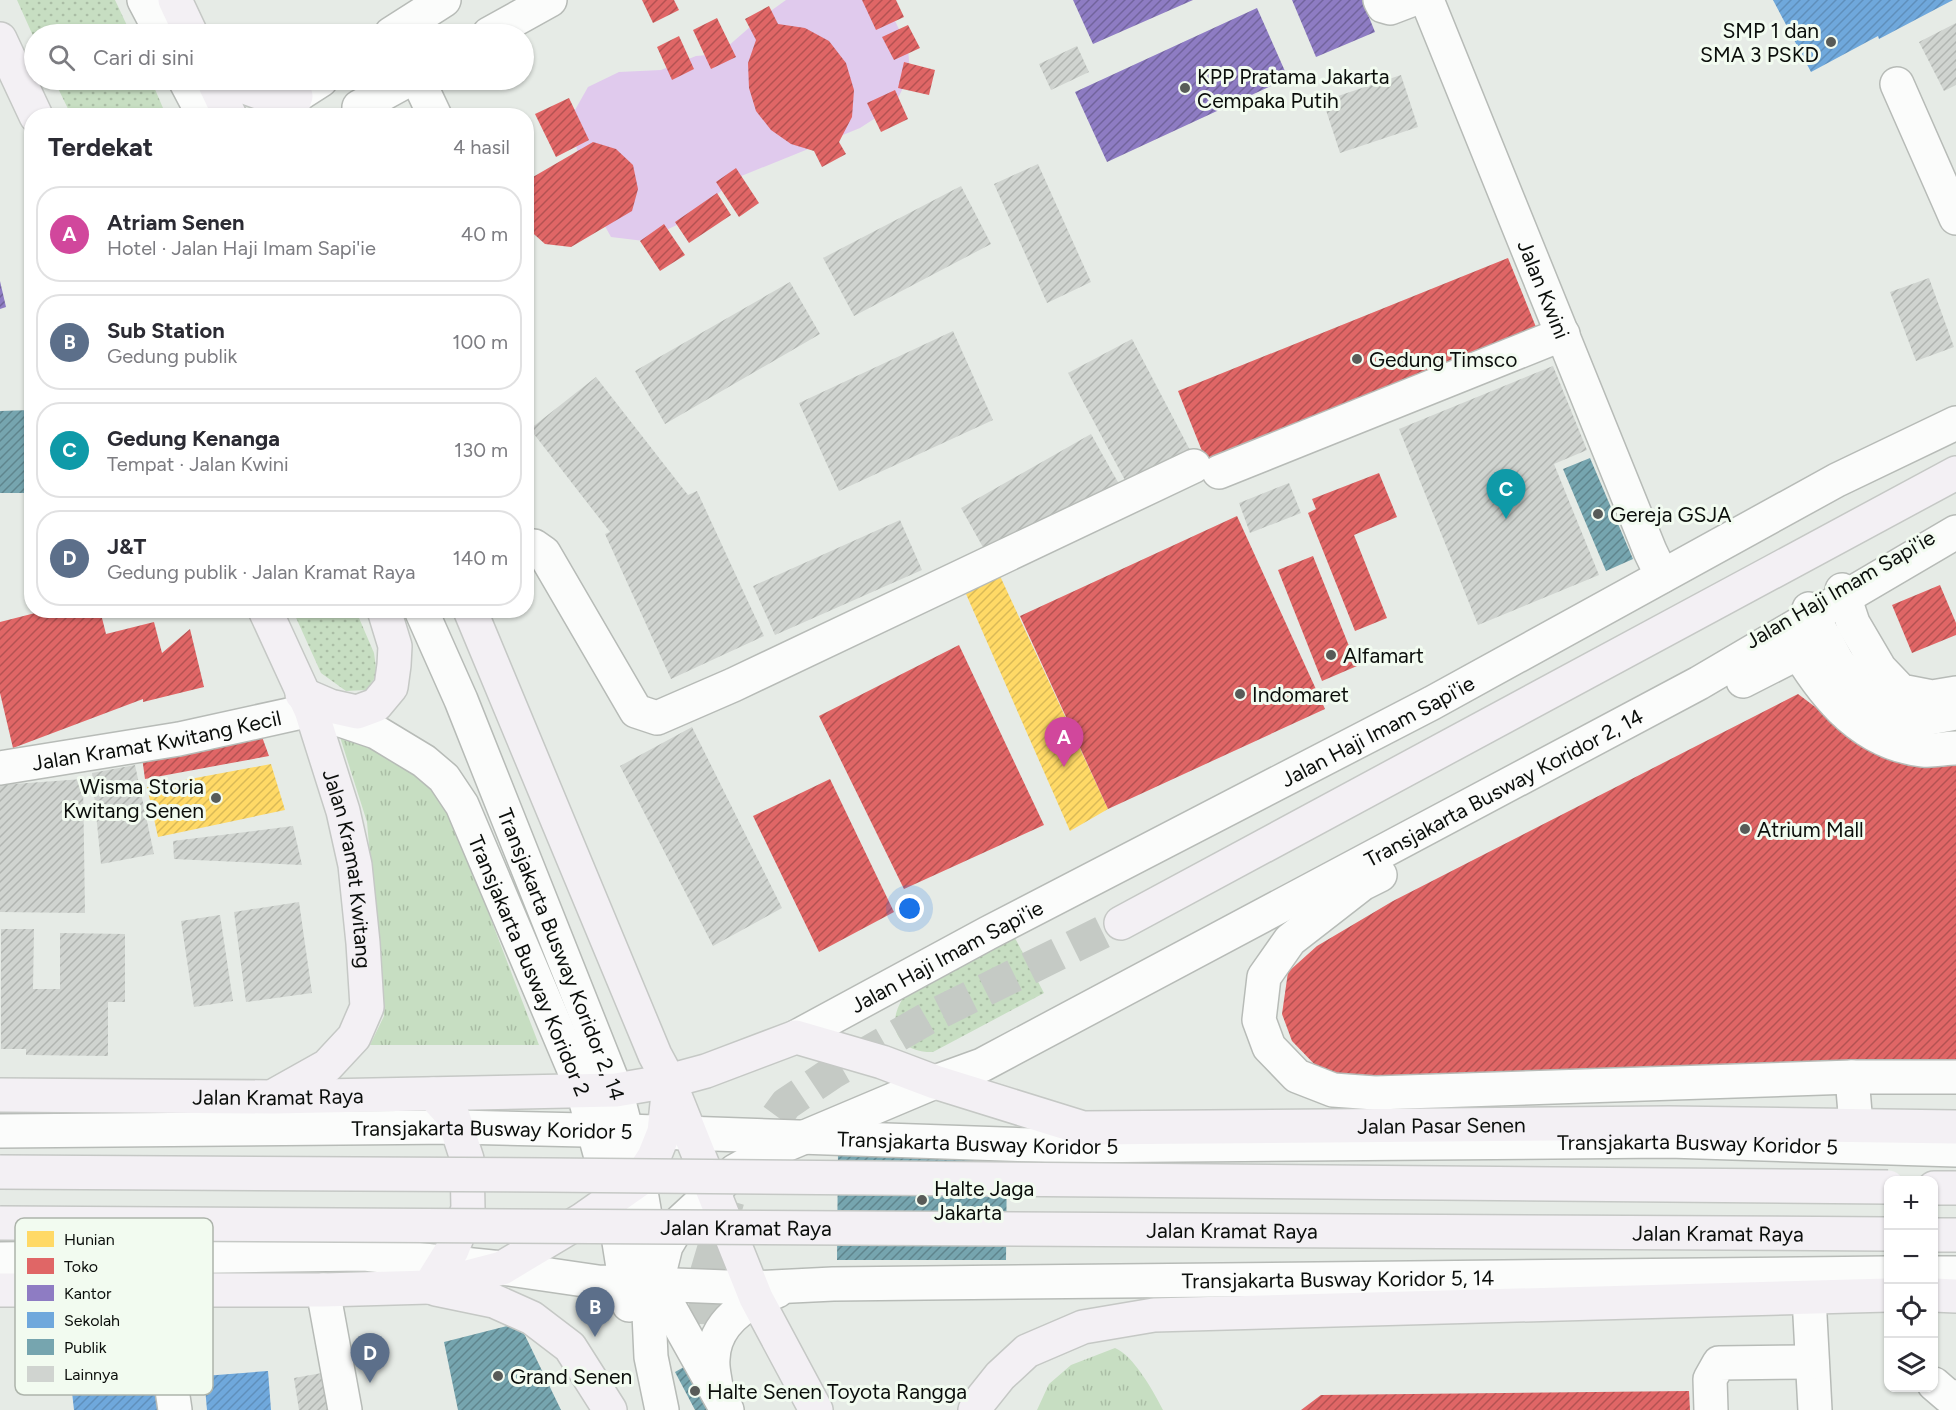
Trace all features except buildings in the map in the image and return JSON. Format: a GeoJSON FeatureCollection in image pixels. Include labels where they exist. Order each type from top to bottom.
{"type":"FeatureCollection","features":[{"type":"Feature","properties":{"kind":"main road"},"geometry":{"type":"LineString","coordinates":[[175,0],[186,24]]}},
{"type":"Feature","properties":{"kind":"main road"},"geometry":{"type":"LineString","coordinates":[[0,39],[32,108]]}},
{"type":"Feature","properties":{"kind":"main road"},"geometry":{"type":"LineString","coordinates":[[218,90],[226,108]]}},
{"type":"Feature","properties":{"kind":"main road"},"geometry":{"type":"LineString","coordinates":[[253,90],[261,93],[302,97]]}},
{"type":"Feature","properties":{"kind":"main road"},"geometry":{"type":"LineString","coordinates":[[1121,923],[1956,473]]}},
{"type":"Feature","properties":{"kind":"main road","name":"Jalan Kramat Kwitang"},"geometry":{"type":"LineString","coordinates":[[269,618],[307,702],[343,811],[355,865],[363,943],[366,1007],[354,1037],[327,1066],[273,1097]]}},
{"type":"Feature","properties":{"kind":"main road"},"geometry":{"type":"LineString","coordinates":[[307,702],[357,712],[376,705],[391,687],[394,665],[395,646],[386,618]]}},
{"type":"Feature","properties":{"kind":"main road"},"geometry":{"type":"LineString","coordinates":[[473,618],[655,1055],[669,1081],[677,1133],[712,1192],[764,1291],[816,1410]]}},
{"type":"Feature","properties":{"kind":"main road"},"geometry":{"type":"LineString","coordinates":[[796,1037],[882,1062],[935,1083]]}},
{"type":"Feature","properties":{"kind":"main road","name":"Jalan Haji Imam Sapi'ie"},"geometry":{"type":"LineString","coordinates":[[669,1081],[706,1071],[796,1037]]}},
{"type":"Feature","properties":{"kind":"main road","name":"Jalan Kramat Raya"},"geometry":{"type":"LineString","coordinates":[[0,1095],[273,1097],[583,1091],[616,1090],[669,1081]]}},
{"type":"Feature","properties":{"kind":"main road","name":"Jalan Pasar Senen"},"geometry":{"type":"LineString","coordinates":[[935,1083],[1083,1128],[1669,1123],[1956,1127]]}},
{"type":"Feature","properties":{"kind":"main road"},"geometry":{"type":"LineString","coordinates":[[433,1094],[453,1116],[467,1159],[468,1209],[452,1250],[437,1275]]}},
{"type":"Feature","properties":{"kind":"main road"},"geometry":{"type":"LineString","coordinates":[[213,1289],[323,1290],[502,1269],[573,1226],[639,1180],[654,1157],[677,1133]]}},
{"type":"Feature","properties":{"kind":"main road"},"geometry":{"type":"LineString","coordinates":[[0,1172],[546,1174],[1884,1187]]}},
{"type":"Feature","properties":{"kind":"main road"},"geometry":{"type":"LineString","coordinates":[[1938,1188],[1956,1188]]}},
{"type":"Feature","properties":{"kind":"main road","name":"Jalan Kramat Raya"},"geometry":{"type":"LineString","coordinates":[[0,1222],[15,1222]]}},
{"type":"Feature","properties":{"kind":"main road","name":"Jalan Kramat Raya"},"geometry":{"type":"LineString","coordinates":[[213,1223],[1884,1234]]}},
{"type":"Feature","properties":{"kind":"main road"},"geometry":{"type":"LineString","coordinates":[[1938,1235],[1956,1235]]}},
{"type":"Feature","properties":{"kind":"main road"},"geometry":{"type":"LineString","coordinates":[[437,1275],[532,1318],[570,1347],[610,1410]]}},
{"type":"Feature","properties":{"kind":"main road"},"geometry":{"type":"LineString","coordinates":[[0,1290],[15,1290]]}},
{"type":"Feature","properties":{"kind":"main road"},"geometry":{"type":"LineString","coordinates":[[975,1410],[1000,1376],[1028,1351],[1083,1327],[1154,1315],[1884,1295]]}},
{"type":"Feature","properties":{"kind":"main road"},"geometry":{"type":"LineString","coordinates":[[1938,1295],[1956,1296]]}},
{"type":"Feature","properties":{"kind":"street"},"geometry":{"type":"LineString","coordinates":[[144,0],[157,24]]}},
{"type":"Feature","properties":{"kind":"street"},"geometry":{"type":"LineString","coordinates":[[407,24],[444,0]]}},
{"type":"Feature","properties":{"kind":"street"},"geometry":{"type":"LineString","coordinates":[[1380,0],[1383,6],[1390,8],[1411,0]]}},
{"type":"Feature","properties":{"kind":"street","name":"Jalan Kwini"},"geometry":{"type":"LineString","coordinates":[[1427,0],[1662,576]]}},
{"type":"Feature","properties":{"kind":"street"},"geometry":{"type":"LineString","coordinates":[[506,24],[545,1]]}},
{"type":"Feature","properties":{"kind":"street"},"geometry":{"type":"LineString","coordinates":[[1897,84],[1956,218]]}},
{"type":"Feature","properties":{"kind":"street"},"geometry":{"type":"LineString","coordinates":[[190,90],[200,108]]}},
{"type":"Feature","properties":{"kind":"street"},"geometry":{"type":"LineString","coordinates":[[359,108],[390,90]]}},
{"type":"Feature","properties":{"kind":"street"},"geometry":{"type":"LineString","coordinates":[[423,90],[431,108]]}},
{"type":"Feature","properties":{"kind":"street"},"geometry":{"type":"LineString","coordinates":[[534,546],[544,552],[636,711],[657,718],[1207,469],[1563,334]]}},
{"type":"Feature","properties":{"kind":"street","name":"Jalan Haji Imam Sapi'ie"},"geometry":{"type":"LineString","coordinates":[[796,1037],[988,933],[1432,703],[1837,480],[1956,423]]}},
{"type":"Feature","properties":{"kind":"street","name":"Jalan Haji Imam Sapi'ie"},"geometry":{"type":"LineString","coordinates":[[1844,594],[1956,522]]}},
{"type":"Feature","properties":{"kind":"street","name":"Transjakarta Busway Koridor 2, 14"},"geometry":{"type":"LineString","coordinates":[[935,1083],[982,1065],[1699,683],[1797,627],[1844,594],[1956,532]]}},
{"type":"Feature","properties":{"kind":"street"},"geometry":{"type":"LineString","coordinates":[[1844,594],[1852,623],[1880,669],[1901,691],[1932,697],[1956,693]]}},
{"type":"Feature","properties":{"kind":"street","name":"Transjakarta Busway Koridor 2, 14"},"geometry":{"type":"LineString","coordinates":[[426,623],[461,700],[616,1090],[639,1180],[642,1284],[722,1401]]}},
{"type":"Feature","properties":{"kind":"street"},"geometry":{"type":"LineString","coordinates":[[1797,627],[1837,661],[1864,696],[1895,715],[1929,718],[1956,713]]}},
{"type":"Feature","properties":{"kind":"street"},"geometry":{"type":"LineString","coordinates":[[1797,627],[1826,694],[1850,718],[1886,741],[1924,750],[1956,748]]}},
{"type":"Feature","properties":{"kind":"street"},"geometry":{"type":"LineString","coordinates":[[1797,627],[1362,884],[1290,940],[1264,977],[1258,1020],[1269,1047],[1297,1076],[1333,1090],[1387,1093],[1851,1077],[1956,1077]]}},
{"type":"Feature","properties":{"kind":"street","name":"Jalan Haji Imam Sapi'ie"},"geometry":{"type":"LineString","coordinates":[[935,1083],[1039,1022],[1797,627]]}},
{"type":"Feature","properties":{"kind":"street","name":"Jalan Kramat Kwitang Kecil"},"geometry":{"type":"LineString","coordinates":[[0,768],[179,739],[307,702]]}},
{"type":"Feature","properties":{"kind":"street","name":"Transjakarta Busway Koridor 2"},"geometry":{"type":"LineString","coordinates":[[307,702],[376,732],[424,761],[444,778],[462,805],[583,1091],[612,1198],[642,1284],[639,1382],[651,1410]]}},
{"type":"Feature","properties":{"kind":"street"},"geometry":{"type":"LineString","coordinates":[[1851,1077],[1856,1125]]}},
{"type":"Feature","properties":{"kind":"street"},"geometry":{"type":"LineString","coordinates":[[805,1137],[935,1083]]}},
{"type":"Feature","properties":{"kind":"street","name":"Transjakarta Busway Koridor 5"},"geometry":{"type":"LineString","coordinates":[[0,1131],[457,1127],[1061,1146],[1669,1141],[1956,1150]]}},
{"type":"Feature","properties":{"kind":"street","name":"Transjakarta Busway Koridor 2, 14"},"geometry":{"type":"LineString","coordinates":[[642,1284],[681,1221],[735,1171],[769,1152],[805,1137]]}},
{"type":"Feature","properties":{"kind":"street"},"geometry":{"type":"LineString","coordinates":[[213,1256],[364,1254],[437,1275]]}},
{"type":"Feature","properties":{"kind":"street"},"geometry":{"type":"LineString","coordinates":[[0,1259],[15,1259]]}},
{"type":"Feature","properties":{"kind":"street"},"geometry":{"type":"LineString","coordinates":[[502,1269],[598,1282],[764,1291]]}},
{"type":"Feature","properties":{"kind":"street","name":"Transjakarta Busway Koridor 5, 14"},"geometry":{"type":"LineString","coordinates":[[764,1291],[833,1284],[1011,1281],[1210,1281],[1884,1273]]}},
{"type":"Feature","properties":{"kind":"street"},"geometry":{"type":"LineString","coordinates":[[1938,1273],[1956,1273]]}},
{"type":"Feature","properties":{"kind":"street","name":"Transjakarta Busway Koridor 2, 14"},"geometry":{"type":"LineString","coordinates":[[642,1284],[654,1291],[650,1314],[651,1357],[662,1410]]}},
{"type":"Feature","properties":{"kind":"street"},"geometry":{"type":"LineString","coordinates":[[323,1290],[345,1410]]}},
{"type":"Feature","properties":{"kind":"street"},"geometry":{"type":"LineString","coordinates":[[722,1401],[713,1358],[720,1331],[735,1313],[764,1291]]}},
{"type":"Feature","properties":{"kind":"street"},"geometry":{"type":"LineString","coordinates":[[1809,1297],[1815,1410]]}},
{"type":"Feature","properties":{"kind":"street"},"geometry":{"type":"LineString","coordinates":[[1711,1410],[1710,1379],[1719,1363],[1812,1362]]}},
{"type":"Feature","properties":{"kind":"street"},"geometry":{"type":"LineString","coordinates":[[1938,1387],[1948,1396],[1956,1397]]}},
{"type":"Feature","properties":{"kind":"street"},"geometry":{"type":"LineString","coordinates":[[173,1395],[175,1410]]}},
{"type":"Feature","properties":{"kind":"green space"},"geometry":{"type":"Polygon","coordinates":[[[17,0],[115,0],[126,24],[28,24],[17,0]]]}},
{"type":"Feature","properties":{"kind":"green space"},"geometry":{"type":"Polygon","coordinates":[[[59,90],[155,90],[163,108],[68,108],[59,90]]]}},
{"type":"Feature","properties":{"kind":"green space"},"geometry":{"type":"Polygon","coordinates":[[[296,618],[359,618],[374,653],[377,675],[366,690],[346,691],[321,673],[296,618]]]}},
{"type":"Feature","properties":{"kind":"green space"},"geometry":{"type":"Polygon","coordinates":[[[333,715],[435,773],[539,1045],[370,1045],[384,1016],[367,822],[333,715]]]}},
{"type":"Feature","properties":{"kind":"green space"},"geometry":{"type":"Polygon","coordinates":[[[1015,938],[1044,993],[933,1052],[911,1048],[903,1043],[895,1028],[895,1018],[903,998],[1015,938]]]}},
{"type":"Feature","properties":{"kind":"green space"},"geometry":{"type":"Polygon","coordinates":[[[1115,1348],[1136,1366],[1163,1410],[1037,1410],[1049,1384],[1071,1365],[1115,1348]]]}},
{"type":"Feature","properties":{"kind":"shaded area"},"geometry":{"type":"Polygon","coordinates":[[[786,0],[885,0],[908,48],[910,74],[894,106],[860,128],[734,179],[693,217],[644,241],[611,237],[586,192],[576,145],[575,110],[588,87],[619,72],[661,70],[696,56],[719,54],[758,20],[786,0]]]}},
{"type":"Feature","properties":{"kind":"tunnel"},"geometry":{"type":"LineString","coordinates":[[748,1156],[786,1104],[832,1073],[928,1018],[1121,923]]}},
{"type":"Feature","properties":{"kind":"tunnel"},"geometry":{"type":"LineString","coordinates":[[709,1373],[704,1335],[707,1271],[728,1200]]}},
{"type":"Feature","properties":{"kind":"place","name":"SMP 1 dan SMA 3 PSKD"},"geometry":{"type":"Point","coordinates":[1831,42]}},
{"type":"Feature","properties":{"kind":"place","name":"KPP Pratama Jakarta Cempaka Putih"},"geometry":{"type":"Point","coordinates":[1185,88]}},
{"type":"Feature","properties":{"kind":"place","name":"Gedung Timsco"},"geometry":{"type":"Point","coordinates":[1357,359]}},
{"type":"Feature","properties":{"kind":"place","name":"Gereja GSJA"},"geometry":{"type":"Point","coordinates":[1598,514]}},
{"type":"Feature","properties":{"kind":"place","name":"Gedung Kenanga"},"geometry":{"type":"Point","coordinates":[1506,519]}},
{"type":"Feature","properties":{"kind":"place","name":"Alfamart"},"geometry":{"type":"Point","coordinates":[1331,655]}},
{"type":"Feature","properties":{"kind":"place","name":"Indomaret"},"geometry":{"type":"Point","coordinates":[1240,694]}},
{"type":"Feature","properties":{"kind":"place","name":"Atriam Senen"},"geometry":{"type":"Point","coordinates":[1064,767]}},
{"type":"Feature","properties":{"kind":"place","name":"Wisma Storia Kwitang Senen"},"geometry":{"type":"Point","coordinates":[216,798]}},
{"type":"Feature","properties":{"kind":"place","name":"Atrium Mall"},"geometry":{"type":"Point","coordinates":[1745,829]}},
{"type":"Feature","properties":{"kind":"place","name":"Halte Jaga Jakarta"},"geometry":{"type":"Point","coordinates":[922,1200]}},
{"type":"Feature","properties":{"kind":"place","name":"Sub Station"},"geometry":{"type":"Point","coordinates":[595,1337]}},
{"type":"Feature","properties":{"kind":"place","name":"Grand Senen"},"geometry":{"type":"Point","coordinates":[498,1376]}},
{"type":"Feature","properties":{"kind":"place","name":"J&T"},"geometry":{"type":"Point","coordinates":[370,1383]}},
{"type":"Feature","properties":{"kind":"place","name":"Halte Senen Toyota Rangga"},"geometry":{"type":"Point","coordinates":[695,1391]}}]}
